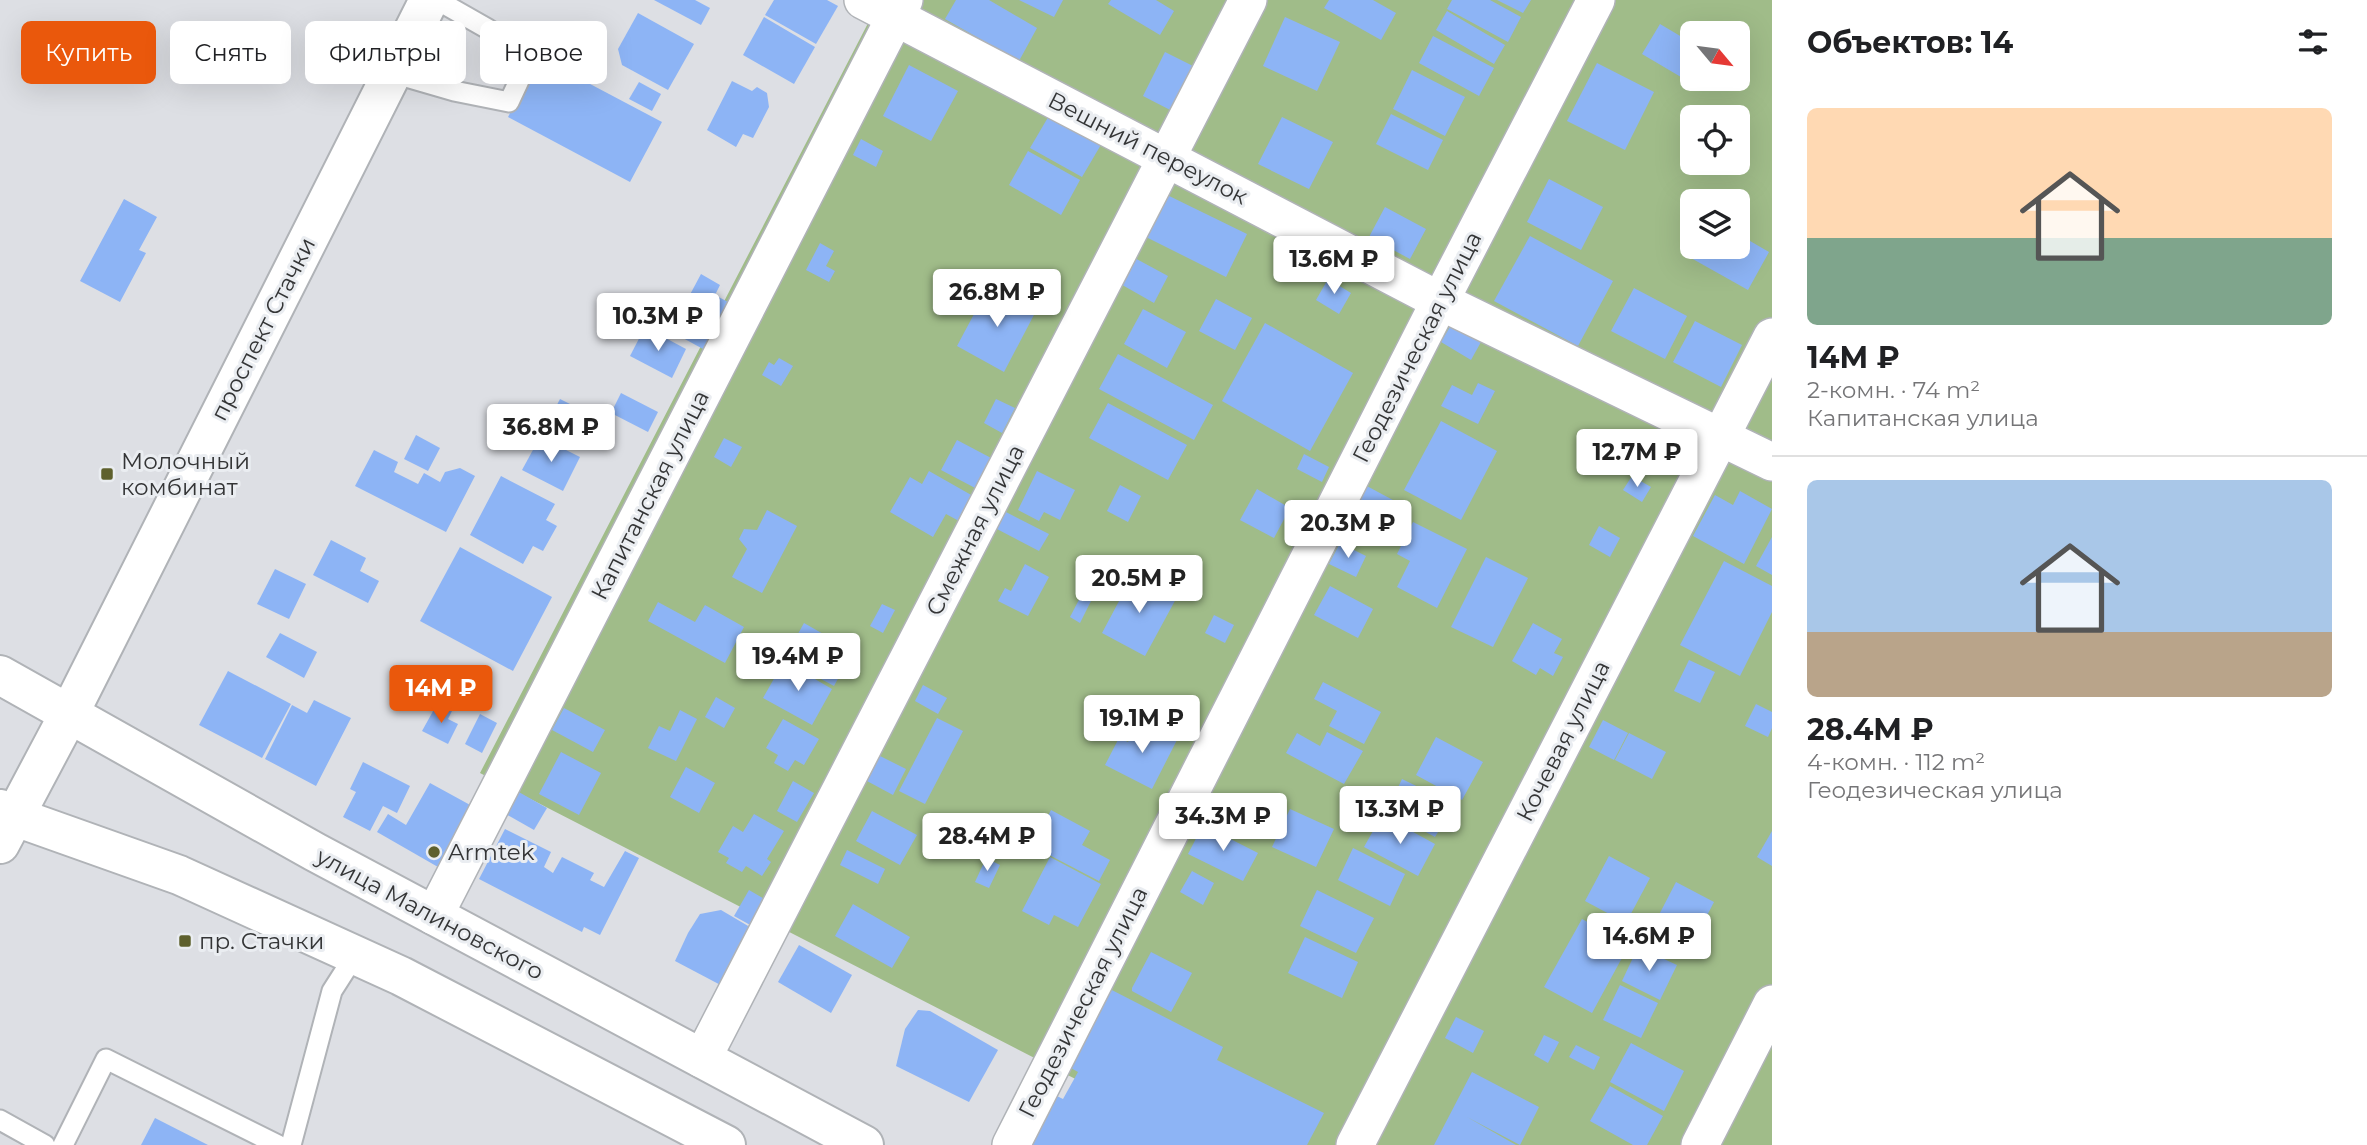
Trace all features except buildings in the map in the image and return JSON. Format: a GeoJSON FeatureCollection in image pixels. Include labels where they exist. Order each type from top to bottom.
{"type":"FeatureCollection","features":[{"type":"Feature","properties":{"kind":"main road","name":"проспект Стачки"},"geometry":{"type":"LineString","coordinates":[[418,21],[429,0]]}},
{"type":"Feature","properties":{"kind":"main road","name":"проспект Стачки"},"geometry":{"type":"LineString","coordinates":[[4,823],[69,714],[387,84]]}},
{"type":"Feature","properties":{"kind":"main road","name":"улица Малиновского"},"geometry":{"type":"LineString","coordinates":[[0,675],[434,916],[864,1145]]}},
{"type":"Feature","properties":{"kind":"main road"},"geometry":{"type":"LineString","coordinates":[[4,823],[179,875],[401,976],[726,1145]]}},
{"type":"Feature","properties":{"kind":"street","name":"Вешний переулок"},"geometry":{"type":"LineString","coordinates":[[863,0],[899,9],[1167,157],[1440,301],[1772,462]]}},
{"type":"Feature","properties":{"kind":"street","name":"Смежная улица"},"geometry":{"type":"LineString","coordinates":[[702,1059],[1248,0]]}},
{"type":"Feature","properties":{"kind":"street","name":"Геодезическая улица"},"geometry":{"type":"LineString","coordinates":[[1011,1145],[1596,0]]}},
{"type":"Feature","properties":{"kind":"street","name":"Капитанская улица"},"geometry":{"type":"LineString","coordinates":[[434,916],[899,9]]}},
{"type":"Feature","properties":{"kind":"street","name":"Кочевая улица"},"geometry":{"type":"LineString","coordinates":[[1355,1145],[1772,337]]}},
{"type":"Feature","properties":{"kind":"street"},"geometry":{"type":"LineString","coordinates":[[1700,1145],[1772,1004]]}},
{"type":"Feature","properties":{"kind":"lane"},"geometry":{"type":"LineString","coordinates":[[428,84],[509,102],[530,57],[437,0]]}},
{"type":"Feature","properties":{"kind":"lane"},"geometry":{"type":"LineString","coordinates":[[291,1145],[332,991],[355,955]]}},
{"type":"Feature","properties":{"kind":"lane"},"geometry":{"type":"LineString","coordinates":[[63,1145],[106,1059],[278,1145]]}},
{"type":"Feature","properties":{"kind":"lane"},"geometry":{"type":"LineString","coordinates":[[0,1121],[45,1145]]}},
{"type":"Feature","properties":{"kind":"green space"},"geometry":{"type":"Polygon","coordinates":[[[880,0],[1772,0],[1772,1145],[1204,1145],[480,773],[880,0]]]}},
{"type":"Feature","properties":{"kind":"place","name":"Молочный комбинат"},"geometry":{"type":"Point","coordinates":[107,474]}},
{"type":"Feature","properties":{"kind":"place","name":"Armtek"},"geometry":{"type":"Point","coordinates":[434,852]}},
{"type":"Feature","properties":{"kind":"place","name":"пр. Стачки"},"geometry":{"type":"Point","coordinates":[185,941]}}]}
